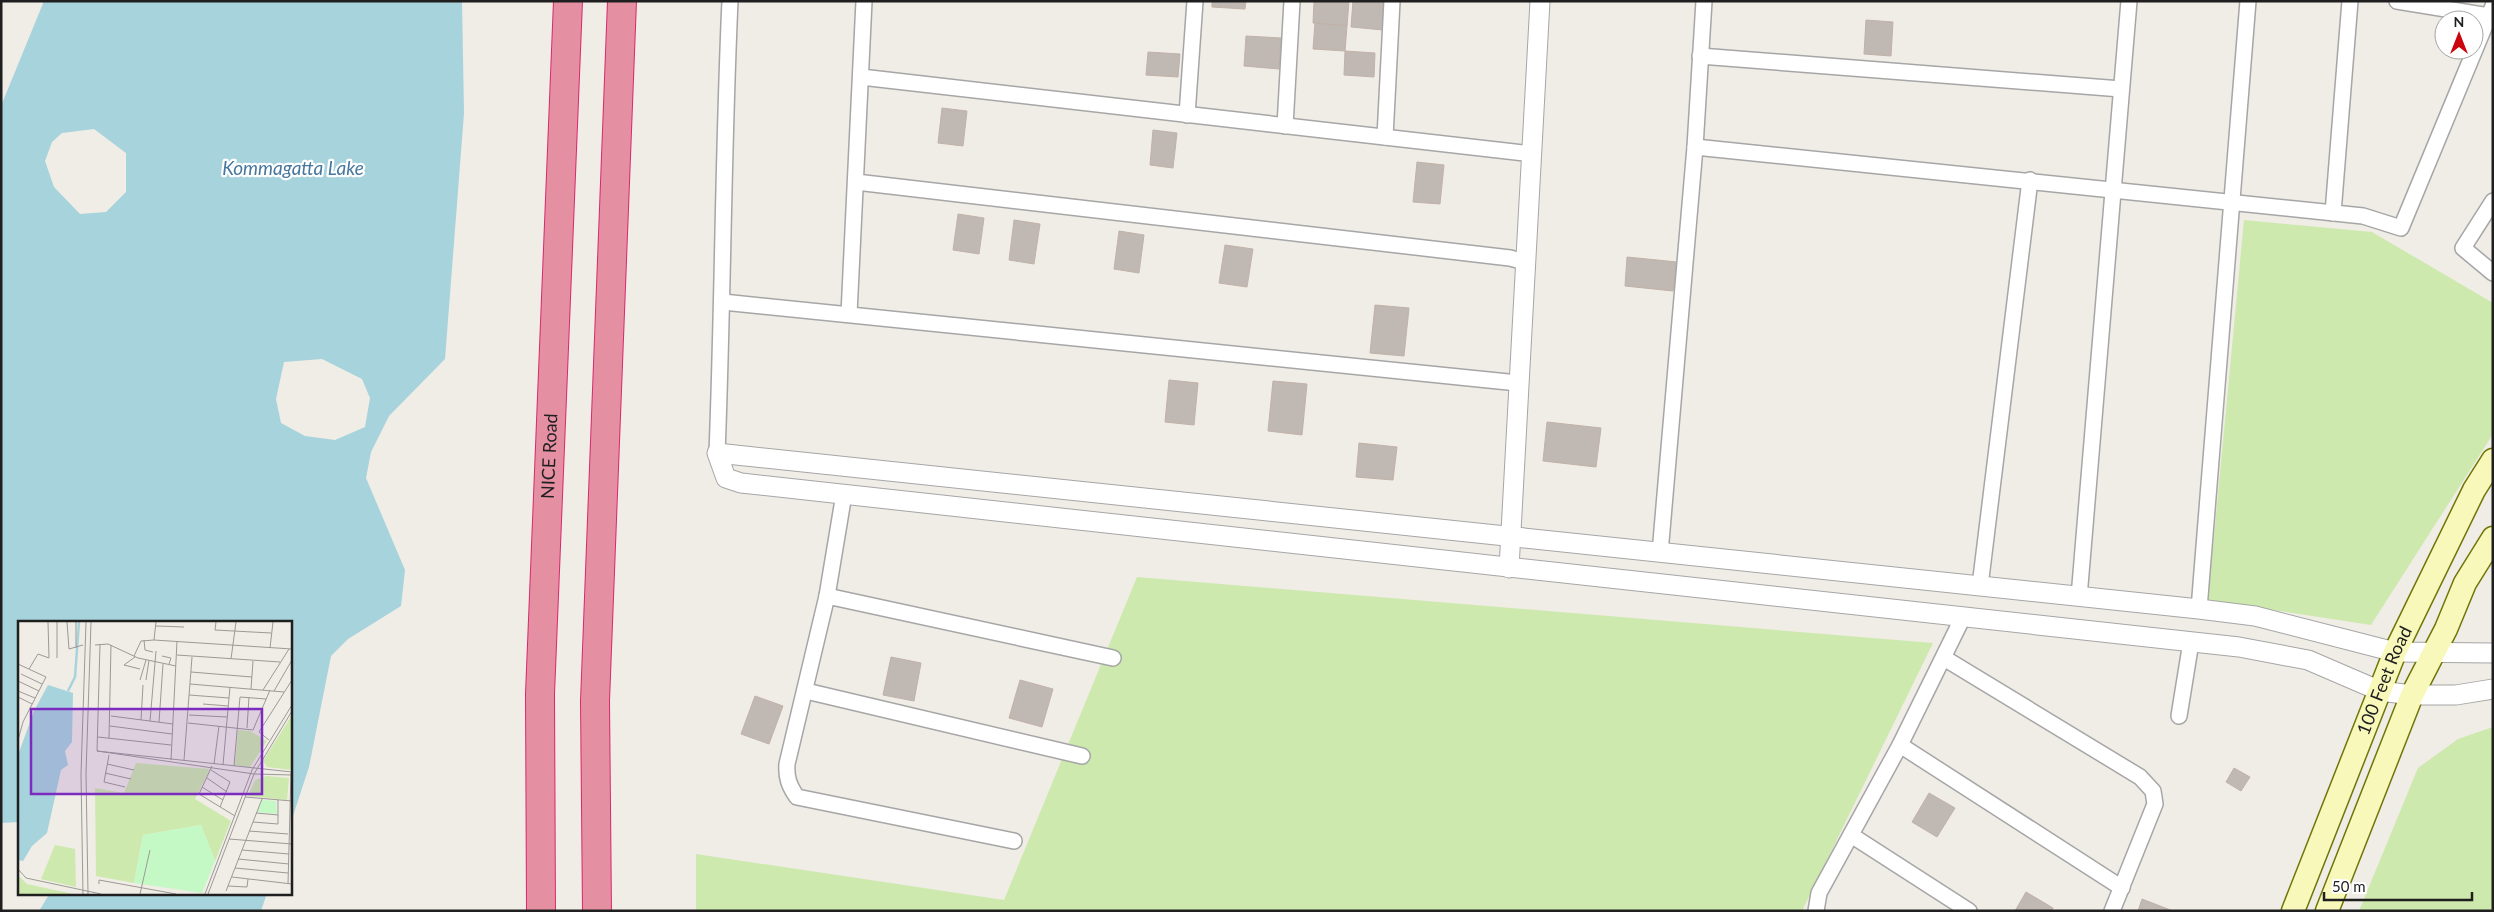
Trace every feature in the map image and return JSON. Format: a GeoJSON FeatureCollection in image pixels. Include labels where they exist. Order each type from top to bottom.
{"type":"FeatureCollection","features":[{"type":"Feature","properties":{"kind":"highway","name":"NICE Road"},"geometry":{"type":"LineString","coordinates":[[542,911],[540,694],[568,1]]}},
{"type":"Feature","properties":{"kind":"highway"},"geometry":{"type":"LineString","coordinates":[[597,911],[595,700],[622,1]]}},
{"type":"Feature","properties":{"kind":"main road","name":"100 Feet Road"},"geometry":{"type":"LineString","coordinates":[[2294,911],[2395,652],[2474,490],[2493,460]]}},
{"type":"Feature","properties":{"kind":"main road","name":"100 Feet Road"},"geometry":{"type":"LineString","coordinates":[[2327,911],[2412,695],[2466,583],[2493,538]]}},
{"type":"Feature","properties":{"kind":"street"},"geometry":{"type":"LineString","coordinates":[[730,1],[724,144],[723,302],[717,453],[726,478],[741,483],[2191,642],[2276,653],[2308,660],[2380,691],[2412,695],[2456,695],[2493,688]]}},
{"type":"Feature","properties":{"kind":"street"},"geometry":{"type":"LineString","coordinates":[[849,314],[864,1]]}},
{"type":"Feature","properties":{"kind":"street"},"geometry":{"type":"LineString","coordinates":[[1187,114],[1195,1]]}},
{"type":"Feature","properties":{"kind":"street"},"geometry":{"type":"LineString","coordinates":[[1285,126],[1292,1]]}},
{"type":"Feature","properties":{"kind":"street"},"geometry":{"type":"LineString","coordinates":[[1384,137],[1392,1]]}},
{"type":"Feature","properties":{"kind":"street"},"geometry":{"type":"LineString","coordinates":[[1509,568],[1540,1]]}},
{"type":"Feature","properties":{"kind":"street"},"geometry":{"type":"LineString","coordinates":[[1660,553],[1695,147],[1704,1]]}},
{"type":"Feature","properties":{"kind":"street"},"geometry":{"type":"LineString","coordinates":[[2079,598],[2129,1]]}},
{"type":"Feature","properties":{"kind":"street"},"geometry":{"type":"LineString","coordinates":[[2199,609],[2248,1]]}},
{"type":"Feature","properties":{"kind":"street"},"geometry":{"type":"LineString","coordinates":[[2333,213],[2350,1]]}},
{"type":"Feature","properties":{"kind":"street"},"geometry":{"type":"LineString","coordinates":[[1695,147],[2030,180],[2363,216],[2401,228],[2491,11],[2396,1]]}},
{"type":"Feature","properties":{"kind":"street"},"geometry":{"type":"LineString","coordinates":[[1700,56],[2121,89]]}},
{"type":"Feature","properties":{"kind":"street"},"geometry":{"type":"LineString","coordinates":[[861,77],[1532,154]]}},
{"type":"Feature","properties":{"kind":"street"},"geometry":{"type":"LineString","coordinates":[[1980,586],[2030,180]]}},
{"type":"Feature","properties":{"kind":"street"},"geometry":{"type":"LineString","coordinates":[[856,182],[1510,258],[1525,262]]}},
{"type":"Feature","properties":{"kind":"street"},"geometry":{"type":"LineString","coordinates":[[2493,201],[2463,248],[2493,273]]}},
{"type":"Feature","properties":{"kind":"street"},"geometry":{"type":"LineString","coordinates":[[723,302],[1518,383]]}},
{"type":"Feature","properties":{"kind":"street"},"geometry":{"type":"LineString","coordinates":[[717,453],[2079,598],[2199,609],[2255,616],[2395,652],[2435,650],[2493,653]]}},
{"type":"Feature","properties":{"kind":"street"},"geometry":{"type":"LineString","coordinates":[[844,494],[827,596],[787,771],[788,782],[796,797],[1014,841]]}},
{"type":"Feature","properties":{"kind":"street"},"geometry":{"type":"LineString","coordinates":[[827,596],[1113,658]]}},
{"type":"Feature","properties":{"kind":"street"},"geometry":{"type":"LineString","coordinates":[[1816,911],[1819,893],[1900,745],[1963,617]]}},
{"type":"Feature","properties":{"kind":"street"},"geometry":{"type":"LineString","coordinates":[[2179,716],[2191,642]]}},
{"type":"Feature","properties":{"kind":"street"},"geometry":{"type":"LineString","coordinates":[[1944,658],[2140,777],[2153,791],[2155,804],[2112,911]]}},
{"type":"Feature","properties":{"kind":"street"},"geometry":{"type":"LineString","coordinates":[[806,691],[1082,756]]}},
{"type":"Feature","properties":{"kind":"street"},"geometry":{"type":"LineString","coordinates":[[1900,745],[2122,888]]}},
{"type":"Feature","properties":{"kind":"street"},"geometry":{"type":"LineString","coordinates":[[1851,835],[1969,911]]}},
{"type":"Feature","properties":{"kind":"green space"},"geometry":{"type":"Polygon","coordinates":[[[2244,220],[2372,232],[2493,303],[2493,434],[2371,625],[2208,600],[2244,220]]]}},
{"type":"Feature","properties":{"kind":"green space"},"geometry":{"type":"Polygon","coordinates":[[[1137,577],[1933,643],[1802,911],[696,911],[696,854],[1004,900],[1137,577]]]}},
{"type":"Feature","properties":{"kind":"green space"},"geometry":{"type":"Polygon","coordinates":[[[2493,727],[2493,911],[2359,911],[2418,768],[2458,739],[2493,727]]]}},
{"type":"Feature","properties":{"kind":"water","name":"Kommagatta Lake"},"geometry":{"type":"Polygon","coordinates":[[[44,1],[462,1],[464,113],[445,359],[389,416],[371,452],[366,478],[405,570],[401,606],[348,639],[331,656],[309,767],[291,822],[291,621],[18,621],[18,822],[1,823],[1,106],[44,1]],[[94,129],[62,133],[52,142],[45,161],[54,187],[80,214],[106,212],[126,192],[126,153],[94,129]],[[322,359],[284,362],[276,399],[281,423],[305,436],[335,440],[365,427],[370,398],[362,379],[322,359]]]}},
{"type":"Feature","properties":{"kind":"water"},"geometry":{"type":"Polygon","coordinates":[[[49,894],[267,894],[261,911],[39,911],[49,894]]]}},
{"type":"Feature","properties":{"kind":"building"},"geometry":{"type":"Polygon","coordinates":[[[1212,1],[1246,1],[1245,9],[1212,7],[1212,1]]]}},
{"type":"Feature","properties":{"kind":"building"},"geometry":{"type":"Polygon","coordinates":[[[1314,1],[1349,1],[1347,26],[1313,23],[1314,1]]]}},
{"type":"Feature","properties":{"kind":"building"},"geometry":{"type":"Polygon","coordinates":[[[1353,1],[1385,1],[1383,30],[1351,27],[1353,1]]]}},
{"type":"Feature","properties":{"kind":"building"},"geometry":{"type":"Polygon","coordinates":[[[1866,20],[1893,22],[1891,56],[1864,54],[1866,20]]]}},
{"type":"Feature","properties":{"kind":"building"},"geometry":{"type":"Polygon","coordinates":[[[1315,23],[1347,26],[1345,51],[1313,49],[1315,23]]]}},
{"type":"Feature","properties":{"kind":"building"},"geometry":{"type":"Polygon","coordinates":[[[1246,36],[1281,38],[1279,69],[1244,66],[1246,36]]]}},
{"type":"Feature","properties":{"kind":"building"},"geometry":{"type":"Polygon","coordinates":[[[1345,51],[1375,53],[1374,77],[1344,75],[1345,51]]]}},
{"type":"Feature","properties":{"kind":"building"},"geometry":{"type":"Polygon","coordinates":[[[1148,52],[1180,54],[1178,77],[1146,75],[1148,52]]]}},
{"type":"Feature","properties":{"kind":"building"},"geometry":{"type":"Polygon","coordinates":[[[942,108],[967,111],[963,146],[938,143],[942,108]]]}},
{"type":"Feature","properties":{"kind":"building"},"geometry":{"type":"Polygon","coordinates":[[[1153,130],[1177,133],[1173,168],[1150,165],[1153,130]]]}},
{"type":"Feature","properties":{"kind":"building"},"geometry":{"type":"Polygon","coordinates":[[[1417,162],[1444,165],[1440,204],[1413,202],[1417,162]]]}},
{"type":"Feature","properties":{"kind":"building"},"geometry":{"type":"Polygon","coordinates":[[[958,214],[984,218],[979,254],[953,250],[958,214]]]}},
{"type":"Feature","properties":{"kind":"building"},"geometry":{"type":"Polygon","coordinates":[[[1014,220],[1040,224],[1034,264],[1009,260],[1014,220]]]}},
{"type":"Feature","properties":{"kind":"building"},"geometry":{"type":"Polygon","coordinates":[[[1119,231],[1144,235],[1139,273],[1114,269],[1119,231]]]}},
{"type":"Feature","properties":{"kind":"building"},"geometry":{"type":"Polygon","coordinates":[[[1225,245],[1253,249],[1247,287],[1219,283],[1225,245]]]}},
{"type":"Feature","properties":{"kind":"building"},"geometry":{"type":"Polygon","coordinates":[[[1627,257],[1677,262],[1673,291],[1625,286],[1627,257]]]}},
{"type":"Feature","properties":{"kind":"building"},"geometry":{"type":"Polygon","coordinates":[[[1375,305],[1409,308],[1404,356],[1370,353],[1375,305]]]}},
{"type":"Feature","properties":{"kind":"building"},"geometry":{"type":"Polygon","coordinates":[[[1169,380],[1198,383],[1194,425],[1165,422],[1169,380]]]}},
{"type":"Feature","properties":{"kind":"building"},"geometry":{"type":"Polygon","coordinates":[[[1273,381],[1307,384],[1302,435],[1268,431],[1273,381]]]}},
{"type":"Feature","properties":{"kind":"building"},"geometry":{"type":"Polygon","coordinates":[[[1547,422],[1601,428],[1596,467],[1543,461],[1547,422]]]}},
{"type":"Feature","properties":{"kind":"building"},"geometry":{"type":"Polygon","coordinates":[[[1359,443],[1397,447],[1393,480],[1356,477],[1359,443]]]}},
{"type":"Feature","properties":{"kind":"building"},"geometry":{"type":"Polygon","coordinates":[[[891,657],[921,663],[914,701],[883,695],[891,657]]]}},
{"type":"Feature","properties":{"kind":"building"},"geometry":{"type":"Polygon","coordinates":[[[1020,680],[1053,689],[1042,727],[1009,718],[1020,680]]]}},
{"type":"Feature","properties":{"kind":"building"},"geometry":{"type":"Polygon","coordinates":[[[755,696],[783,706],[769,744],[741,734],[755,696]]]}},
{"type":"Feature","properties":{"kind":"building"},"geometry":{"type":"Polygon","coordinates":[[[2234,768],[2250,777],[2241,791],[2226,782],[2234,768]]]}},
{"type":"Feature","properties":{"kind":"building"},"geometry":{"type":"Polygon","coordinates":[[[1929,793],[1955,808],[1937,837],[1912,822],[1929,793]]]}},
{"type":"Feature","properties":{"kind":"building"},"geometry":{"type":"Polygon","coordinates":[[[2026,892],[2053,908],[2052,911],[2015,911],[2026,892]]]}},
{"type":"Feature","properties":{"kind":"building"},"geometry":{"type":"Polygon","coordinates":[[[2142,899],[2173,911],[2138,911],[2142,899]]]}}]}
